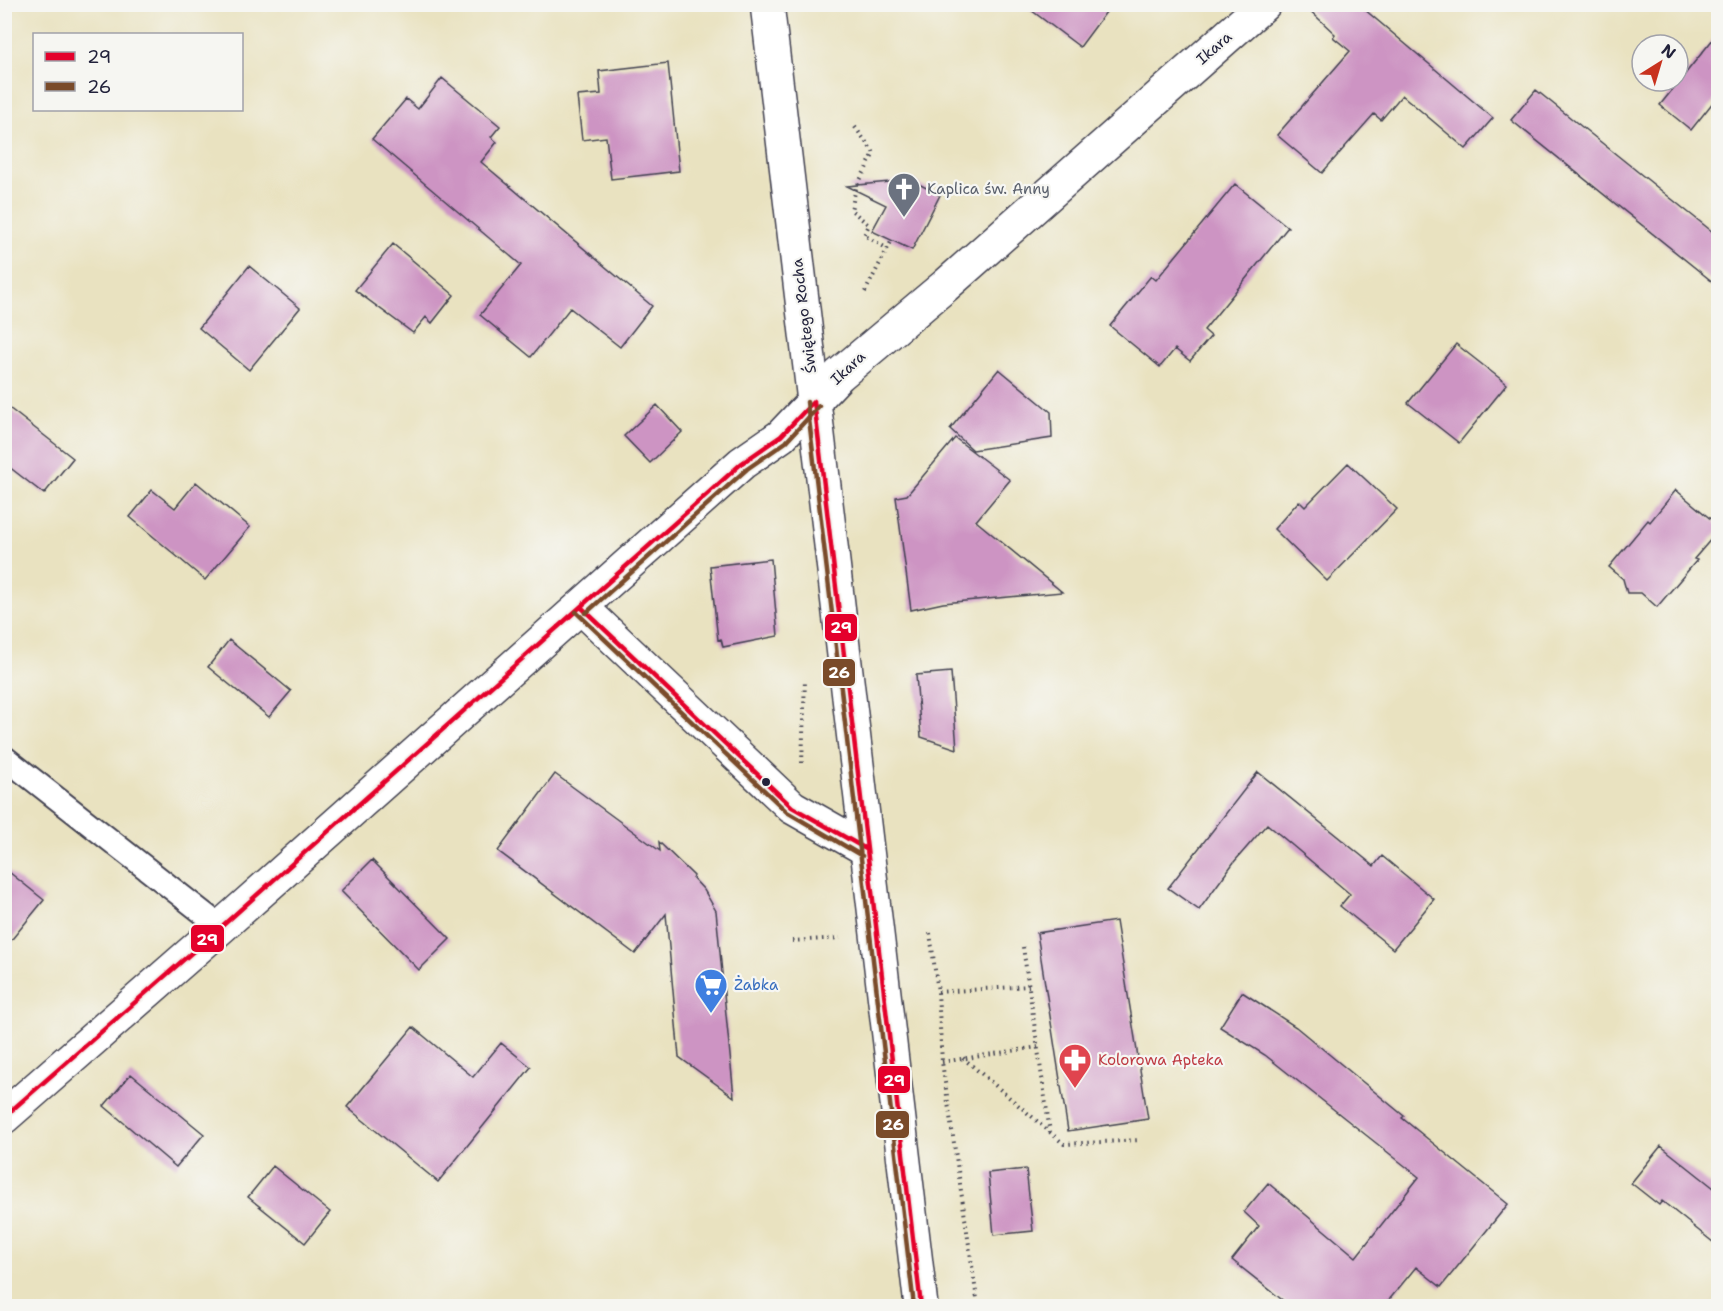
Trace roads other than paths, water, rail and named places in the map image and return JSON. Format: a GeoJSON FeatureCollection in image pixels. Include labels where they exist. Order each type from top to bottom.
{"type":"FeatureCollection","features":[{"type":"Feature","properties":{"kind":"street","name":"Świętego Rocha"},"geometry":{"type":"LineString","coordinates":[[766,4],[921,1306]]}},
{"type":"Feature","properties":{"kind":"street","name":"Ikara"},"geometry":{"type":"LineString","coordinates":[[4,1117],[742,463],[781,436],[839,375],[945,285],[1264,4]]}},
{"type":"Feature","properties":{"kind":"street"},"geometry":{"type":"LineString","coordinates":[[581,608],[792,807],[866,849]]}},
{"type":"Feature","properties":{"kind":"lane"},"geometry":{"type":"LineString","coordinates":[[4,757],[221,927]]}},
{"type":"Feature","properties":{"kind":"place","name":"Kaplica św. Anny"},"geometry":{"type":"Point","coordinates":[904,218]}},
{"type":"Feature","properties":{"kind":"place","name":"Żabka"},"geometry":{"type":"Point","coordinates":[711,1014]}},
{"type":"Feature","properties":{"kind":"place","name":"Kolorowa Apteka"},"geometry":{"type":"Point","coordinates":[1075,1089]}}]}
